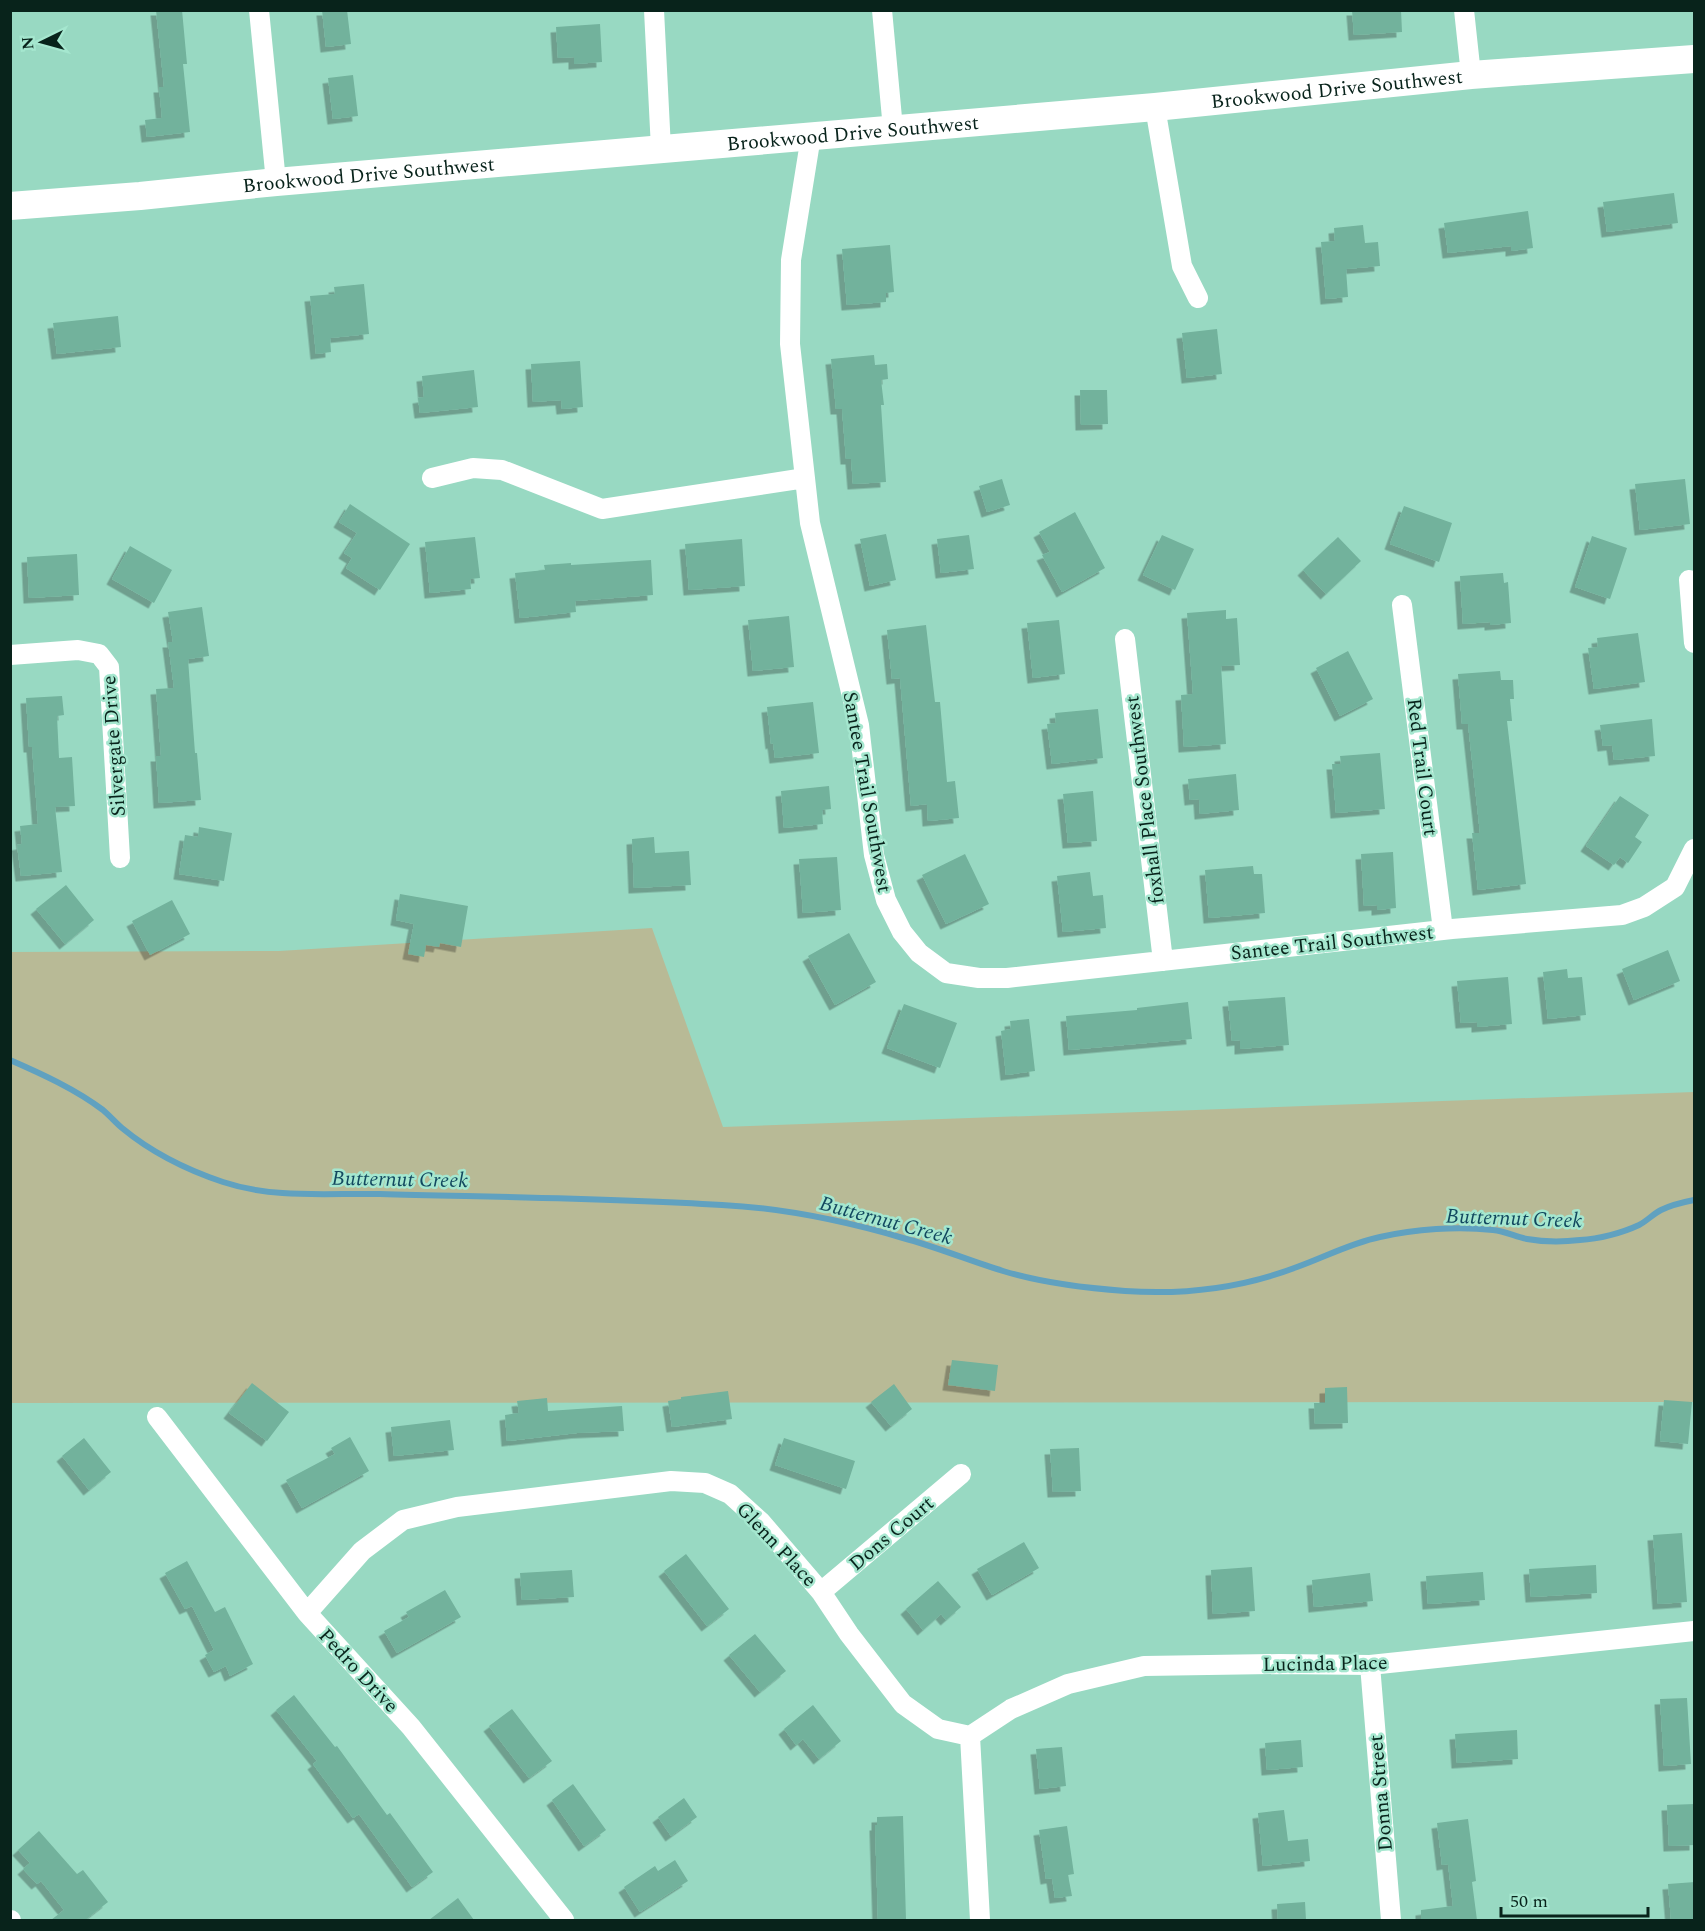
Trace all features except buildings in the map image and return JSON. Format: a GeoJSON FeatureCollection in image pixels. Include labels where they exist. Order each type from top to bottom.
{"type":"FeatureCollection","features":[{"type":"Feature","properties":{"kind":"street"},"geometry":{"type":"LineString","coordinates":[[260,10],[276,182]]}},
{"type":"Feature","properties":{"kind":"street"},"geometry":{"type":"LineString","coordinates":[[654,10],[661,149]]}},
{"type":"Feature","properties":{"kind":"street"},"geometry":{"type":"LineString","coordinates":[[882,10],[893,129]]}},
{"type":"Feature","properties":{"kind":"street"},"geometry":{"type":"LineString","coordinates":[[1464,10],[1471,75]]}},
{"type":"Feature","properties":{"kind":"street","name":"Brookwood Drive Southwest"},"geometry":{"type":"LineString","coordinates":[[10,206],[1155,107],[1471,75],[1695,59]]}},
{"type":"Feature","properties":{"kind":"street"},"geometry":{"type":"LineString","coordinates":[[1155,107],[1182,266],[1198,298]]}},
{"type":"Feature","properties":{"kind":"street","name":"Santee Trail Southwest"},"geometry":{"type":"LineString","coordinates":[[811,136],[791,260],[790,344],[810,523],[859,725],[874,855],[886,900],[902,932],[919,953],[946,973],[980,978],[1007,978],[1443,930],[1622,915],[1644,907],[1675,887],[1695,849]]}},
{"type":"Feature","properties":{"kind":"street"},"geometry":{"type":"LineString","coordinates":[[432,478],[473,468],[502,470],[602,509],[805,477]]}},
{"type":"Feature","properties":{"kind":"street"},"geometry":{"type":"LineString","coordinates":[[1689,580],[1695,643]]}},
{"type":"Feature","properties":{"kind":"street","name":"Red Trail Court"},"geometry":{"type":"LineString","coordinates":[[1402,605],[1443,930]]}},
{"type":"Feature","properties":{"kind":"street","name":"foxhall Place Southwest"},"geometry":{"type":"LineString","coordinates":[[1125,639],[1162,961]]}},
{"type":"Feature","properties":{"kind":"street","name":"Silvergate Drive"},"geometry":{"type":"LineString","coordinates":[[10,656],[78,650],[99,654],[109,667],[120,858]]}},
{"type":"Feature","properties":{"kind":"street","name":"Pedro Drive"},"geometry":{"type":"LineString","coordinates":[[157,1418],[307,1613],[411,1727],[564,1920]]}},
{"type":"Feature","properties":{"kind":"street","name":"Dons Court"},"geometry":{"type":"LineString","coordinates":[[821,1592],[961,1474]]}},
{"type":"Feature","properties":{"kind":"street","name":"Glenn Place"},"geometry":{"type":"LineString","coordinates":[[307,1613],[362,1551],[403,1520],[457,1507],[671,1481],[705,1483],[730,1494],[760,1522],[821,1592],[849,1634],[903,1704],[938,1729],[970,1736]]}},
{"type":"Feature","properties":{"kind":"street","name":"Lucinda Place"},"geometry":{"type":"LineString","coordinates":[[970,1736],[1011,1708],[1068,1684],[1143,1666],[1370,1665],[1695,1631]]}},
{"type":"Feature","properties":{"kind":"street","name":"Donna Street"},"geometry":{"type":"LineString","coordinates":[[1370,1665],[1390,1920]]}},
{"type":"Feature","properties":{"kind":"street"},"geometry":{"type":"LineString","coordinates":[[970,1736],[980,1920]]}},
{"type":"Feature","properties":{"kind":"green space"},"geometry":{"type":"Polygon","coordinates":[[[652,928],[723,1127],[1694,1092],[1694,1402],[11,1403],[10,952],[279,951],[652,928]]]}},
{"type":"Feature","properties":{"kind":"waterway","name":"Butternut Creek"},"geometry":{"type":"LineString","coordinates":[[10,1060],[81,1095],[103,1110],[133,1137],[170,1160],[223,1182],[242,1187],[301,1194],[594,1199],[768,1209],[814,1216],[881,1232],[1033,1279],[1110,1290],[1169,1292],[1234,1285],[1276,1274],[1348,1246],[1393,1234],[1422,1230],[1451,1228],[1493,1230],[1527,1239],[1547,1241],[1595,1238],[1632,1228],[1665,1208],[1694,1200]]}}]}
